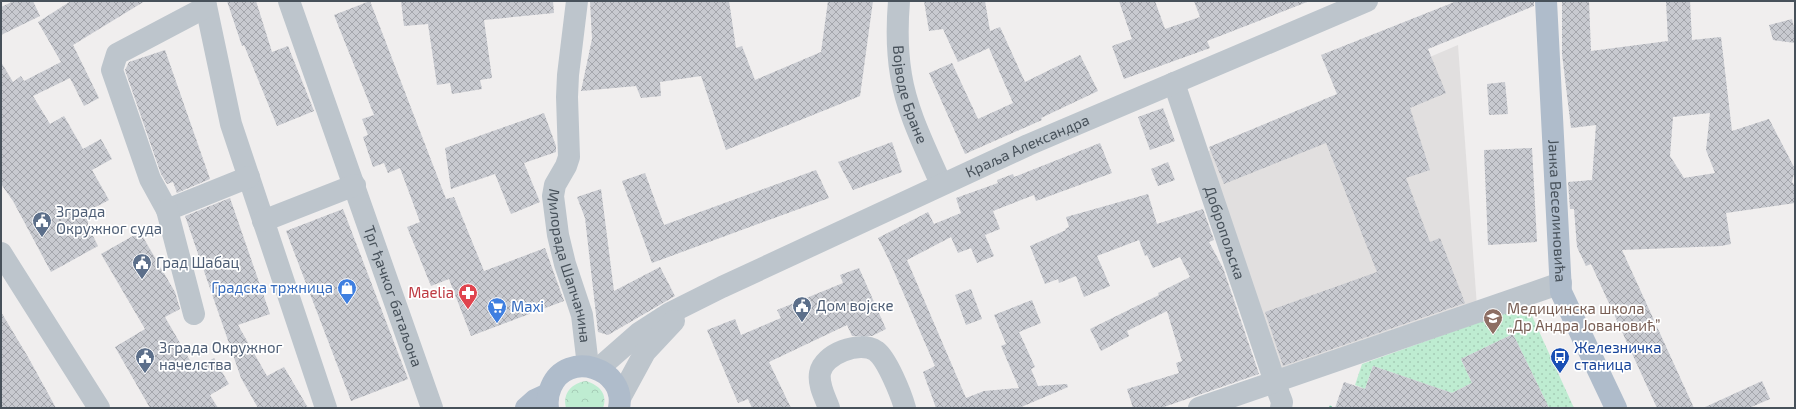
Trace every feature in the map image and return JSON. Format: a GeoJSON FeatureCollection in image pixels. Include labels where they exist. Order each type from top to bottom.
{"type":"FeatureCollection","features":[{"type":"Feature","properties":{"kind":"main road","name":"Јанка Веселиновића"},"geometry":{"type":"LineString","coordinates":[[1546,1],[1561,292],[1616,408]]}},
{"type":"Feature","properties":{"kind":"main road"},"geometry":{"type":"LineString","coordinates":[[526,408],[541,397],[548,401],[553,383],[561,374],[572,368],[593,367],[603,371],[611,378],[618,388],[621,404]]}},
{"type":"Feature","properties":{"kind":"street","name":"Трг ђачког батаљона"},"geometry":{"type":"LineString","coordinates":[[289,1],[432,408]]}},
{"type":"Feature","properties":{"kind":"street","name":"Милорада Шапчанина"},"geometry":{"type":"LineString","coordinates":[[577,1],[566,97],[569,157],[566,166],[555,185],[553,196],[558,235],[565,264],[582,315],[593,367]]}},
{"type":"Feature","properties":{"kind":"street","name":"Војводе Бране"},"geometry":{"type":"LineString","coordinates":[[898,1],[897,31],[902,80],[913,117],[941,184]]}},
{"type":"Feature","properties":{"kind":"street","name":"Краља Александра"},"geometry":{"type":"LineString","coordinates":[[593,367],[639,333],[670,313],[722,287],[941,184],[1028,145],[1367,1]]}},
{"type":"Feature","properties":{"kind":"street"},"geometry":{"type":"LineString","coordinates":[[194,314],[167,210],[150,179],[112,70],[118,54],[206,4],[231,124],[326,408]]}},
{"type":"Feature","properties":{"kind":"street","name":"Добропољска"},"geometry":{"type":"LineString","coordinates":[[1174,83],[1282,402],[1281,408]]}},
{"type":"Feature","properties":{"kind":"street"},"geometry":{"type":"LineString","coordinates":[[167,210],[249,178]]}},
{"type":"Feature","properties":{"kind":"street"},"geometry":{"type":"LineString","coordinates":[[263,221],[354,185]]}},
{"type":"Feature","properties":{"kind":"street"},"geometry":{"type":"LineString","coordinates":[[1,253],[99,408]]}},
{"type":"Feature","properties":{"kind":"street"},"geometry":{"type":"LineString","coordinates":[[1199,408],[1561,283]]}},
{"type":"Feature","properties":{"kind":"street","name":"Краља Александра"},"geometry":{"type":"LineString","coordinates":[[621,404],[645,352],[655,340],[694,302]]}},
{"type":"Feature","properties":{"kind":"street"},"geometry":{"type":"LineString","coordinates":[[829,408],[820,386],[820,373],[823,363],[829,357],[849,349],[866,347],[873,349],[880,355],[901,392],[905,408]]}},
{"type":"Feature","properties":{"kind":"shaded area"},"geometry":{"type":"Polygon","coordinates":[[[1458,45],[1477,307],[1280,384],[1204,153],[1458,45]]]}},
{"type":"Feature","properties":{"kind":"green space"},"geometry":{"type":"Polygon","coordinates":[[[1527,305],[1574,408],[1549,408],[1513,334],[1461,359],[1472,383],[1452,393],[1373,366],[1365,389],[1355,385],[1362,364],[1527,305]]]}},
{"type":"Feature","properties":{"kind":"green space"},"geometry":{"type":"Polygon","coordinates":[[[586,381],[595,385],[603,394],[603,408],[566,408],[565,398],[569,390],[572,386],[586,381]]]}},
{"type":"Feature","properties":{"kind":"building"},"geometry":{"type":"Polygon","coordinates":[[[14,1],[33,1],[40,16],[1,35],[1,7],[14,1]]]}},
{"type":"Feature","properties":{"kind":"building"},"geometry":{"type":"Polygon","coordinates":[[[71,1],[145,1],[73,45],[99,98],[84,106],[70,78],[33,96],[50,124],[64,116],[83,149],[101,139],[112,159],[92,170],[109,200],[88,211],[88,226],[98,246],[51,272],[13,201],[1,184],[1,62],[13,82],[21,76],[24,81],[61,62],[38,22],[71,1]]]}},
{"type":"Feature","properties":{"kind":"building"},"geometry":{"type":"Polygon","coordinates":[[[227,1],[256,1],[272,52],[288,46],[314,111],[277,126],[244,45],[242,46],[227,1]]]}},
{"type":"Feature","properties":{"kind":"building"},"geometry":{"type":"Polygon","coordinates":[[[370,1],[446,199],[454,197],[484,271],[545,248],[564,301],[471,336],[449,279],[431,286],[407,227],[420,222],[400,168],[388,173],[384,163],[373,167],[363,137],[368,135],[362,119],[374,115],[334,15],[370,1]]]}},
{"type":"Feature","properties":{"kind":"building"},"geometry":{"type":"Polygon","coordinates":[[[401,1],[553,1],[554,13],[484,20],[492,78],[480,80],[482,89],[452,94],[450,83],[437,85],[428,24],[404,26],[401,1]]]}},
{"type":"Feature","properties":{"kind":"building"},"geometry":{"type":"Polygon","coordinates":[[[590,1],[729,1],[736,48],[742,46],[755,80],[821,52],[828,1],[873,1],[860,96],[726,150],[701,76],[660,82],[661,96],[641,98],[636,86],[581,91],[592,39],[590,1]]]}},
{"type":"Feature","properties":{"kind":"building"},"geometry":{"type":"Polygon","coordinates":[[[924,1],[985,1],[990,31],[1000,27],[1025,82],[1080,55],[1098,91],[1041,118],[1042,120],[965,154],[929,73],[952,63],[978,119],[1013,103],[989,48],[958,62],[943,29],[929,31],[924,1]]]}},
{"type":"Feature","properties":{"kind":"building"},"geometry":{"type":"Polygon","coordinates":[[[1119,1],[1155,1],[1165,29],[1200,17],[1194,1],[1307,2],[1207,41],[1210,48],[1124,79],[1112,46],[1132,39],[1119,1]]]}},
{"type":"Feature","properties":{"kind":"building"},"geometry":{"type":"Polygon","coordinates":[[[1457,1],[1534,1],[1534,6],[1428,49],[1446,93],[1410,108],[1430,170],[1406,178],[1430,242],[1440,238],[1465,303],[1283,366],[1265,312],[1377,272],[1326,143],[1224,184],[1209,147],[1337,94],[1321,55],[1457,1]]]}},
{"type":"Feature","properties":{"kind":"building"},"geometry":{"type":"Polygon","coordinates":[[[1562,1],[1589,1],[1591,51],[1668,41],[1666,1],[1690,1],[1692,40],[1721,37],[1732,131],[1769,119],[1795,169],[1792,182],[1795,186],[1795,203],[1726,213],[1731,244],[1721,246],[1622,250],[1694,408],[1657,408],[1591,264],[1586,266],[1577,247],[1574,209],[1570,209],[1568,182],[1592,180],[1596,125],[1571,128],[1562,54],[1562,1]],[[1710,113],[1673,117],[1670,156],[1684,178],[1715,173],[1706,150],[1710,113]]]}},
{"type":"Feature","properties":{"kind":"building"},"geometry":{"type":"Polygon","coordinates":[[[1792,19],[1795,32],[1795,43],[1773,40],[1769,25],[1792,19]]]}},
{"type":"Feature","properties":{"kind":"building"},"geometry":{"type":"Polygon","coordinates":[[[165,50],[210,179],[177,193],[173,182],[167,184],[161,174],[125,70],[129,62],[165,50]]]}},
{"type":"Feature","properties":{"kind":"building"},"geometry":{"type":"Polygon","coordinates":[[[1505,82],[1508,114],[1489,115],[1487,84],[1505,82]]]}},
{"type":"Feature","properties":{"kind":"building"},"geometry":{"type":"Polygon","coordinates":[[[1163,108],[1175,141],[1150,150],[1138,117],[1163,108]]]}},
{"type":"Feature","properties":{"kind":"building"},"geometry":{"type":"Polygon","coordinates":[[[544,113],[556,146],[556,152],[524,163],[540,202],[511,214],[495,174],[451,189],[445,148],[544,113]]]}},
{"type":"Feature","properties":{"kind":"building"},"geometry":{"type":"Polygon","coordinates":[[[892,142],[902,172],[853,190],[838,162],[892,142]]]}},
{"type":"Feature","properties":{"kind":"building"},"geometry":{"type":"Polygon","coordinates":[[[1100,143],[1112,173],[1036,201],[1034,195],[993,211],[1000,229],[985,235],[994,256],[977,263],[971,248],[958,253],[951,237],[907,260],[966,398],[984,391],[1019,388],[1001,346],[1006,344],[994,315],[1032,300],[1041,323],[1019,332],[1035,367],[1031,369],[1038,386],[1067,384],[1068,387],[1019,408],[936,408],[923,372],[935,366],[878,238],[928,212],[934,224],[961,213],[956,198],[998,183],[997,180],[1013,174],[1014,177],[1100,143]]]}},
{"type":"Feature","properties":{"kind":"building"},"geometry":{"type":"Polygon","coordinates":[[[1532,148],[1537,242],[1488,245],[1484,150],[1532,148]]]}},
{"type":"Feature","properties":{"kind":"building"},"geometry":{"type":"Polygon","coordinates":[[[1168,162],[1175,180],[1158,186],[1151,169],[1168,162]]]}},
{"type":"Feature","properties":{"kind":"building"},"geometry":{"type":"Polygon","coordinates":[[[816,170],[829,198],[652,263],[622,181],[645,173],[664,225],[816,170]]]}},
{"type":"Feature","properties":{"kind":"building"},"geometry":{"type":"Polygon","coordinates":[[[601,189],[614,291],[660,267],[675,296],[608,335],[598,332],[585,218],[577,197],[601,189]]]}},
{"type":"Feature","properties":{"kind":"building"},"geometry":{"type":"Polygon","coordinates":[[[1148,194],[1157,224],[1203,209],[1214,240],[1209,242],[1223,268],[1259,374],[1161,408],[1133,408],[1127,389],[1179,373],[1176,363],[1182,361],[1167,311],[1127,331],[1129,336],[1101,351],[1090,329],[1159,295],[1158,293],[1190,277],[1180,257],[1153,268],[1147,255],[1145,256],[1139,240],[1097,256],[1110,286],[1084,297],[1076,276],[1059,283],[1058,279],[1045,284],[1030,246],[1066,230],[1065,229],[1069,227],[1066,217],[1148,194]]]}},
{"type":"Feature","properties":{"kind":"building"},"geometry":{"type":"Polygon","coordinates":[[[230,198],[270,314],[238,325],[267,376],[284,367],[308,408],[258,408],[241,378],[185,216],[230,198]]]}},
{"type":"Feature","properties":{"kind":"building","name":"Градска тржница"},"geometry":{"type":"Polygon","coordinates":[[[343,209],[408,379],[351,401],[286,231],[343,209]]]}},
{"type":"Feature","properties":{"kind":"building"},"geometry":{"type":"Polygon","coordinates":[[[140,232],[175,292],[180,309],[165,317],[195,369],[214,358],[229,384],[210,395],[218,408],[150,408],[115,347],[145,329],[101,254],[140,232]]]}},
{"type":"Feature","properties":{"kind":"building"},"geometry":{"type":"Polygon","coordinates":[[[859,268],[886,329],[872,336],[852,336],[847,325],[769,362],[791,408],[752,408],[748,399],[738,403],[707,330],[735,319],[741,335],[781,318],[777,310],[843,283],[840,275],[859,268]]]}},
{"type":"Feature","properties":{"kind":"building"},"geometry":{"type":"Polygon","coordinates":[[[971,289],[982,319],[966,325],[955,295],[971,289]]]}},
{"type":"Feature","properties":{"kind":"building"},"geometry":{"type":"Polygon","coordinates":[[[1,312],[28,357],[56,408],[1,408],[1,312]]]}},
{"type":"Feature","properties":{"kind":"building"},"geometry":{"type":"Polygon","coordinates":[[[1513,334],[1549,408],[1335,408],[1344,382],[1365,389],[1373,366],[1452,393],[1472,383],[1461,359],[1513,334]]]}},
{"type":"Feature","properties":{"kind":"building"},"geometry":{"type":"Polygon","coordinates":[[[1762,381],[1770,399],[1749,408],[1703,408],[1762,381]]]}},
{"type":"Feature","properties":{"kind":"place","name":"Зграда Окружног суда"},"geometry":{"type":"Point","coordinates":[42,238]}},
{"type":"Feature","properties":{"kind":"place","name":"Град Шабац"},"geometry":{"type":"Point","coordinates":[142,280]}},
{"type":"Feature","properties":{"kind":"place","name":"Градска тржница"},"geometry":{"type":"Point","coordinates":[347,305]}},
{"type":"Feature","properties":{"kind":"place","name":"Maelia"},"geometry":{"type":"Point","coordinates":[468,310]}},
{"type":"Feature","properties":{"kind":"place","name":"Дом војске"},"geometry":{"type":"Point","coordinates":[802,323]}},
{"type":"Feature","properties":{"kind":"place","name":"Maxi"},"geometry":{"type":"Point","coordinates":[497,324]}},
{"type":"Feature","properties":{"kind":"place","name":"Медицинска школа „Др Андра Јовановић”"},"geometry":{"type":"Point","coordinates":[1493,335]}},
{"type":"Feature","properties":{"kind":"place","name":"Зграда Окружног начелства"},"geometry":{"type":"Point","coordinates":[145,374]}},
{"type":"Feature","properties":{"kind":"place","name":"Железничка станица"},"geometry":{"type":"Point","coordinates":[1560,374]}}]}
